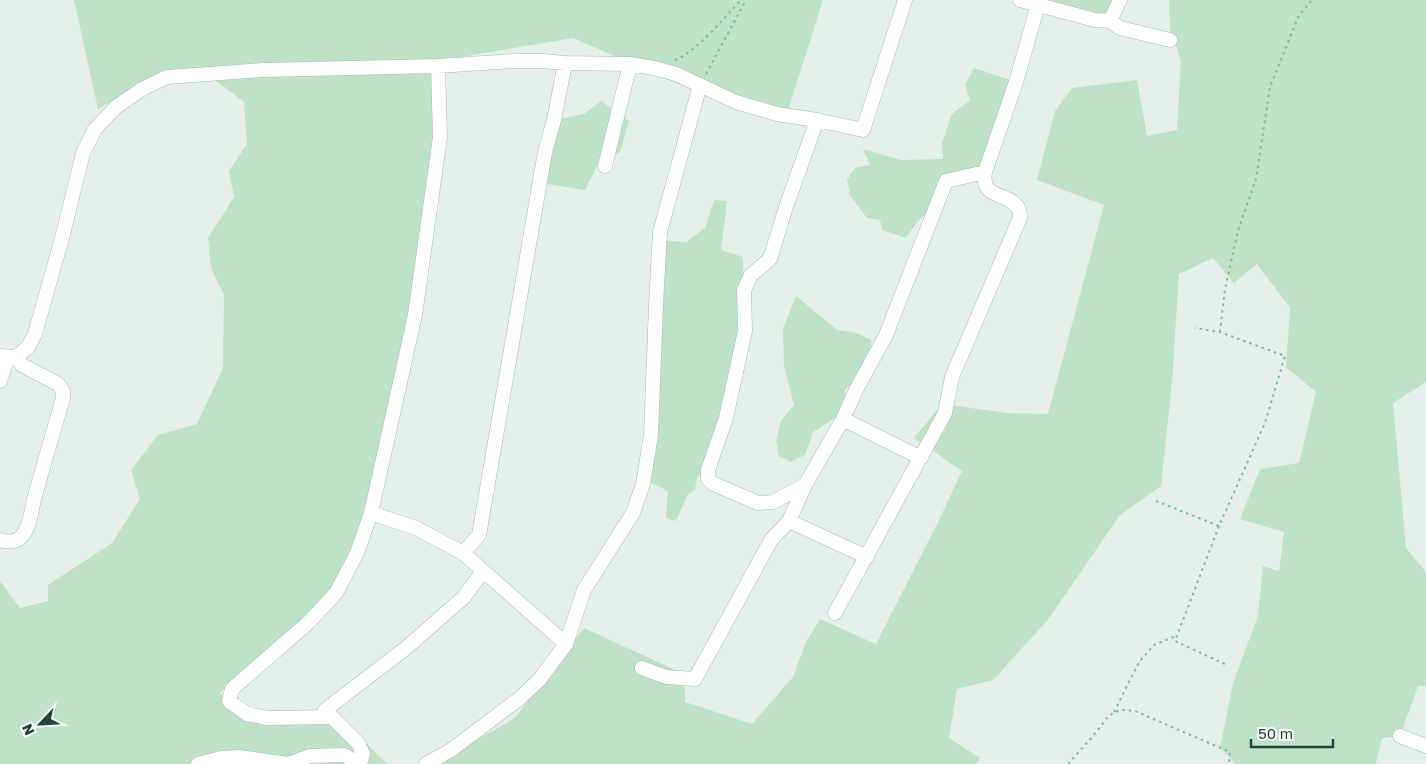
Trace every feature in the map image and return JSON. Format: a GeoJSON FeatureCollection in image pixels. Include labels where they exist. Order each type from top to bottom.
{"type":"FeatureCollection","features":[{"type":"Feature","properties":{"kind":"street"},"geometry":{"type":"LineString","coordinates":[[0,381],[8,357],[28,346],[35,334],[83,154],[95,129],[116,107],[142,89],[167,77],[263,70],[438,66],[515,61],[630,64],[676,74],[736,102],[778,114],[864,130],[905,0]]}},
{"type":"Feature","properties":{"kind":"street"},"geometry":{"type":"LineString","coordinates":[[1020,0],[1096,20],[1110,21],[1120,28],[1170,40]]}},
{"type":"Feature","properties":{"kind":"street"},"geometry":{"type":"LineString","coordinates":[[1110,21],[1120,0]]}},
{"type":"Feature","properties":{"kind":"street"},"geometry":{"type":"LineString","coordinates":[[835,613],[945,413],[952,377],[1020,218],[1019,209],[1013,203],[992,193],[984,181],[985,172],[1016,82],[1038,4]]}},
{"type":"Feature","properties":{"kind":"street"},"geometry":{"type":"LineString","coordinates":[[463,553],[479,535],[545,152],[554,120],[565,63]]}},
{"type":"Feature","properties":{"kind":"street"},"geometry":{"type":"LineString","coordinates":[[605,166],[630,64]]}},
{"type":"Feature","properties":{"kind":"street"},"geometry":{"type":"LineString","coordinates":[[333,717],[268,718],[247,714],[228,701],[232,689],[309,622],[336,593],[357,553],[371,513],[416,305],[440,137],[438,66]]}},
{"type":"Feature","properties":{"kind":"street"},"geometry":{"type":"LineString","coordinates":[[426,764],[451,750],[519,699],[539,680],[566,644],[584,590],[633,513],[643,484],[651,435],[660,232],[700,85]]}},
{"type":"Feature","properties":{"kind":"street"},"geometry":{"type":"LineString","coordinates":[[805,485],[773,502],[758,503],[714,484],[708,478],[708,470],[726,418],[745,331],[744,290],[751,275],[770,258],[817,120]]}},
{"type":"Feature","properties":{"kind":"street"},"geometry":{"type":"LineString","coordinates":[[642,668],[666,676],[695,679],[771,540],[789,521],[805,485],[843,419],[856,390],[886,335],[946,181],[985,172]]}},
{"type":"Feature","properties":{"kind":"street"},"geometry":{"type":"LineString","coordinates":[[0,540],[11,542],[18,540],[28,527],[34,499],[63,398],[63,391],[58,384],[8,357]]}},
{"type":"Feature","properties":{"kind":"street"},"geometry":{"type":"LineString","coordinates":[[843,419],[921,458]]}},
{"type":"Feature","properties":{"kind":"street"},"geometry":{"type":"LineString","coordinates":[[371,513],[416,528],[463,553],[566,644]]}},
{"type":"Feature","properties":{"kind":"street"},"geometry":{"type":"LineString","coordinates":[[789,521],[867,557]]}},
{"type":"Feature","properties":{"kind":"street"},"geometry":{"type":"LineString","coordinates":[[198,764],[239,756],[288,764],[344,755],[360,764],[363,754],[358,743],[325,710],[406,648],[464,597],[483,571]]}},
{"type":"Feature","properties":{"kind":"street"},"geometry":{"type":"LineString","coordinates":[[1400,736],[1426,746]]}},
{"type":"Feature","properties":{"kind":"path"},"geometry":{"type":"LineString","coordinates":[[654,68],[681,58],[702,41],[742,0]]}},
{"type":"Feature","properties":{"kind":"path"},"geometry":{"type":"LineString","coordinates":[[700,85],[746,0]]}},
{"type":"Feature","properties":{"kind":"path"},"geometry":{"type":"LineString","coordinates":[[1220,332],[1225,289],[1236,241],[1256,179],[1270,87],[1299,15],[1312,0]]}},
{"type":"Feature","properties":{"kind":"path"},"geometry":{"type":"LineString","coordinates":[[1195,328],[1220,332],[1285,356],[1265,423],[1219,526],[1175,642],[1227,665]]}},
{"type":"Feature","properties":{"kind":"path"},"geometry":{"type":"LineString","coordinates":[[1156,501],[1219,526]]}},
{"type":"Feature","properties":{"kind":"path"},"geometry":{"type":"LineString","coordinates":[[1068,764],[1114,712],[1139,662],[1154,645],[1177,636]]}},
{"type":"Feature","properties":{"kind":"path"},"geometry":{"type":"LineString","coordinates":[[1114,712],[1123,710],[1134,711],[1230,752],[1229,764]]}},
{"type":"Feature","properties":{"kind":"green space"},"geometry":{"type":"Polygon","coordinates":[[[74,0],[823,0],[784,123],[711,98],[573,38],[456,58],[438,81],[440,137],[408,329],[369,494],[345,571],[308,615],[220,693],[268,718],[340,716],[387,764],[319,764],[319,761],[220,764],[0,764],[0,581],[20,608],[48,601],[48,585],[112,543],[140,499],[131,470],[158,435],[197,424],[223,368],[224,295],[211,268],[208,238],[234,197],[229,171],[247,144],[244,102],[205,73],[155,77],[98,109],[74,0]]]}},
{"type":"Feature","properties":{"kind":"green space"},"geometry":{"type":"Polygon","coordinates":[[[1033,0],[1119,0],[1109,18],[1033,0]]]}},
{"type":"Feature","properties":{"kind":"green space"},"geometry":{"type":"Polygon","coordinates":[[[1169,0],[1426,0],[1426,382],[1393,403],[1406,548],[1426,572],[1426,686],[1418,686],[1400,736],[1382,738],[1376,764],[1234,764],[1220,748],[1233,683],[1258,616],[1263,566],[1279,571],[1284,532],[1240,519],[1260,469],[1299,463],[1316,392],[1286,367],[1290,308],[1257,264],[1234,283],[1213,258],[1179,274],[1172,382],[1161,486],[1120,515],[1047,621],[993,680],[957,689],[949,738],[980,758],[976,764],[435,764],[515,718],[584,628],[684,674],[685,702],[752,724],[793,677],[806,642],[820,619],[876,644],[962,471],[914,438],[942,404],[1007,413],[1048,414],[1104,205],[1037,180],[1055,111],[1072,88],[1137,80],[1147,136],[1177,130],[1181,60],[1170,30],[1169,0]]]}},
{"type":"Feature","properties":{"kind":"green space"},"geometry":{"type":"Polygon","coordinates":[[[974,68],[1016,82],[985,172],[946,181],[930,210],[918,221],[906,238],[882,230],[880,220],[867,218],[850,195],[847,180],[855,168],[870,165],[863,149],[901,160],[943,159],[942,143],[952,114],[970,100],[965,85],[974,68]]]}},
{"type":"Feature","properties":{"kind":"green space"},"geometry":{"type":"Polygon","coordinates":[[[601,101],[629,121],[620,152],[597,166],[585,190],[540,183],[554,120],[584,114],[601,101]]]}},
{"type":"Feature","properties":{"kind":"green space"},"geometry":{"type":"Polygon","coordinates":[[[714,200],[727,201],[721,250],[743,257],[745,331],[708,470],[697,477],[695,490],[688,494],[676,521],[666,518],[668,491],[649,482],[660,240],[686,242],[705,228],[714,200]]]}},
{"type":"Feature","properties":{"kind":"green space"},"geometry":{"type":"Polygon","coordinates":[[[796,296],[837,330],[857,333],[871,340],[870,365],[845,390],[846,411],[813,432],[805,455],[791,462],[779,456],[776,441],[781,421],[794,405],[784,366],[783,329],[796,296]]]}}]}
